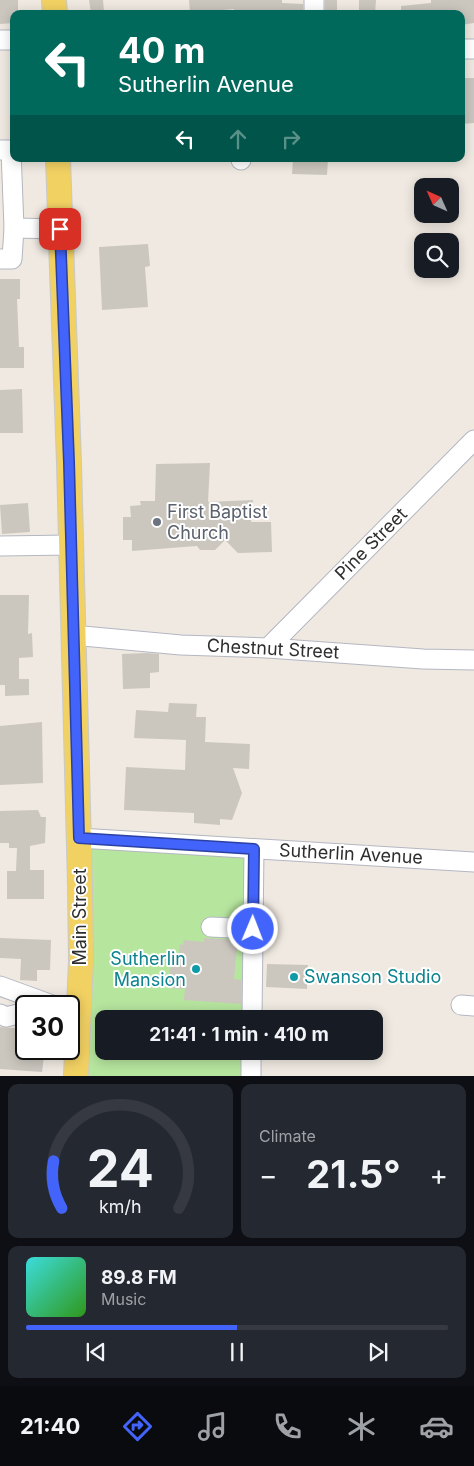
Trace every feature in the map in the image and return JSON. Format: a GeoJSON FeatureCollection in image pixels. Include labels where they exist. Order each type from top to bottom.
{"type":"FeatureCollection","features":[{"type":"Feature","properties":{"kind":"main road","name":"Main Street"},"geometry":{"type":"LineString","coordinates":[[58,162],[79,838],[81,942],[76,995]]}},
{"type":"Feature","properties":{"kind":"main road","name":"Main Street"},"geometry":{"type":"LineString","coordinates":[[75,1060],[76,1076]]}},
{"type":"Feature","properties":{"kind":"street"},"geometry":{"type":"LineString","coordinates":[[0,259],[12,259],[14,228],[11,162]]}},
{"type":"Feature","properties":{"kind":"street"},"geometry":{"type":"LineString","coordinates":[[14,228],[60,229]]}},
{"type":"Feature","properties":{"kind":"street","name":"Pine Street"},"geometry":{"type":"LineString","coordinates":[[268,648],[474,440]]}},
{"type":"Feature","properties":{"kind":"street"},"geometry":{"type":"LineString","coordinates":[[0,546],[71,545]]}},
{"type":"Feature","properties":{"kind":"street","name":"Chestnut Street"},"geometry":{"type":"LineString","coordinates":[[72,635],[180,645],[268,648],[423,659],[474,660]]}},
{"type":"Feature","properties":{"kind":"street","name":"Sutherlin Avenue"},"geometry":{"type":"LineString","coordinates":[[79,838],[474,862]]}},
{"type":"Feature","properties":{"kind":"street"},"geometry":{"type":"LineString","coordinates":[[252,1010],[254,849]]}},
{"type":"Feature","properties":{"kind":"street"},"geometry":{"type":"LineString","coordinates":[[210,927],[253,929]]}},
{"type":"Feature","properties":{"kind":"street"},"geometry":{"type":"LineString","coordinates":[[3,990],[18,995]]}},
{"type":"Feature","properties":{"kind":"street"},"geometry":{"type":"LineString","coordinates":[[0,1014],[6,1017],[15,1015]]}},
{"type":"Feature","properties":{"kind":"street"},"geometry":{"type":"LineString","coordinates":[[251,1060],[251,1076]]}},
{"type":"Feature","properties":{"kind":"green space"},"geometry":{"type":"Polygon","coordinates":[[[79,838],[254,849],[256,1010],[95,1010],[95,1060],[256,1060],[256,1076],[76,1076],[76,1060],[80,1060],[80,995],[77,995],[79,838]]]}},
{"type":"Feature","properties":{"kind":"building"},"geometry":{"type":"Polygon","coordinates":[[[0,0],[18,0],[18,10],[10,10],[10,23],[0,24],[0,0]]]}},
{"type":"Feature","properties":{"kind":"building"},"geometry":{"type":"Polygon","coordinates":[[[89,0],[103,0],[104,10],[91,10],[89,0]]]}},
{"type":"Feature","properties":{"kind":"building"},"geometry":{"type":"Polygon","coordinates":[[[189,0],[282,0],[282,3],[303,4],[303,10],[190,10],[189,0]]]}},
{"type":"Feature","properties":{"kind":"building"},"geometry":{"type":"Polygon","coordinates":[[[325,0],[337,0],[337,10],[325,10],[325,0]]]}},
{"type":"Feature","properties":{"kind":"building"},"geometry":{"type":"Polygon","coordinates":[[[359,0],[376,0],[375,10],[359,10],[359,0]]]}},
{"type":"Feature","properties":{"kind":"building"},"geometry":{"type":"Polygon","coordinates":[[[431,0],[474,0],[474,23],[465,24],[465,10],[401,10],[401,6],[431,3],[431,0]]]}},
{"type":"Feature","properties":{"kind":"building"},"geometry":{"type":"Polygon","coordinates":[[[465,78],[474,78],[474,123],[465,124],[465,78]]]}},
{"type":"Feature","properties":{"kind":"building"},"geometry":{"type":"Polygon","coordinates":[[[293,162],[328,162],[327,175],[292,174],[293,162]]]}},
{"type":"Feature","properties":{"kind":"building"},"geometry":{"type":"Polygon","coordinates":[[[148,244],[150,266],[145,267],[148,307],[102,310],[99,247],[148,244]]]}},
{"type":"Feature","properties":{"kind":"building"},"geometry":{"type":"Polygon","coordinates":[[[0,279],[20,279],[20,299],[17,299],[19,347],[24,347],[24,368],[0,368],[0,279]]]}},
{"type":"Feature","properties":{"kind":"building"},"geometry":{"type":"Polygon","coordinates":[[[22,389],[23,433],[0,433],[0,390],[22,389]]]}},
{"type":"Feature","properties":{"kind":"building"},"geometry":{"type":"Polygon","coordinates":[[[210,463],[208,502],[253,500],[251,522],[271,522],[272,552],[238,553],[225,540],[215,550],[200,550],[197,546],[132,551],[132,540],[123,540],[123,517],[131,517],[130,506],[141,505],[140,501],[155,501],[156,464],[210,463]]]}},
{"type":"Feature","properties":{"kind":"building"},"geometry":{"type":"Polygon","coordinates":[[[28,503],[30,532],[2,534],[0,505],[28,503]]]}},
{"type":"Feature","properties":{"kind":"building"},"geometry":{"type":"Polygon","coordinates":[[[0,595],[29,595],[28,634],[32,633],[33,657],[19,658],[19,679],[29,679],[29,695],[5,696],[5,685],[0,685],[0,595]]]}},
{"type":"Feature","properties":{"kind":"building"},"geometry":{"type":"Polygon","coordinates":[[[122,654],[159,654],[159,672],[150,673],[150,688],[123,689],[122,654]]]}},
{"type":"Feature","properties":{"kind":"building"},"geometry":{"type":"Polygon","coordinates":[[[169,703],[197,704],[196,717],[206,717],[205,742],[250,744],[249,769],[233,768],[242,793],[232,820],[220,819],[220,825],[194,823],[194,813],[124,810],[126,767],[185,770],[186,740],[134,738],[136,710],[168,712],[169,703]]]}},
{"type":"Feature","properties":{"kind":"building"},"geometry":{"type":"Polygon","coordinates":[[[42,722],[43,783],[0,785],[0,726],[42,722]]]}},
{"type":"Feature","properties":{"kind":"building"},"geometry":{"type":"Polygon","coordinates":[[[38,810],[41,817],[46,817],[45,843],[30,846],[30,870],[44,870],[44,899],[7,899],[7,871],[16,871],[17,848],[9,848],[9,843],[0,843],[0,811],[38,810]]]}},
{"type":"Feature","properties":{"kind":"building"},"geometry":{"type":"Polygon","coordinates":[[[0,938],[51,940],[50,970],[37,970],[37,981],[20,980],[21,959],[0,958],[0,938]]]}},
{"type":"Feature","properties":{"kind":"building","name":"Sutherlin Mansion"},"geometry":{"type":"Polygon","coordinates":[[[204,938],[238,940],[234,979],[241,980],[241,1004],[184,1000],[185,989],[168,988],[172,953],[179,953],[180,944],[183,945],[184,940],[204,942],[204,938]]]}},
{"type":"Feature","properties":{"kind":"building"},"geometry":{"type":"Polygon","coordinates":[[[267,964],[308,965],[307,989],[266,987],[267,964]]]}},
{"type":"Feature","properties":{"kind":"building"},"geometry":{"type":"Polygon","coordinates":[[[0,1027],[15,1028],[15,1060],[44,1060],[42,1072],[0,1069],[0,1027]]]}},
{"type":"Feature","properties":{"kind":"place","name":"First Baptist Church"},"geometry":{"type":"Point","coordinates":[157,522]}},
{"type":"Feature","properties":{"kind":"place","name":"Sutherlin Mansion"},"geometry":{"type":"Point","coordinates":[196,969]}},
{"type":"Feature","properties":{"kind":"place","name":"Swanson Studio"},"geometry":{"type":"Point","coordinates":[294,977]}},
{"type":"Feature","properties":{"kind":"route"},"geometry":{"type":"LineString","coordinates":[[60,229],[69,462],[72,635],[79,838],[254,849],[253,929]]}}]}
